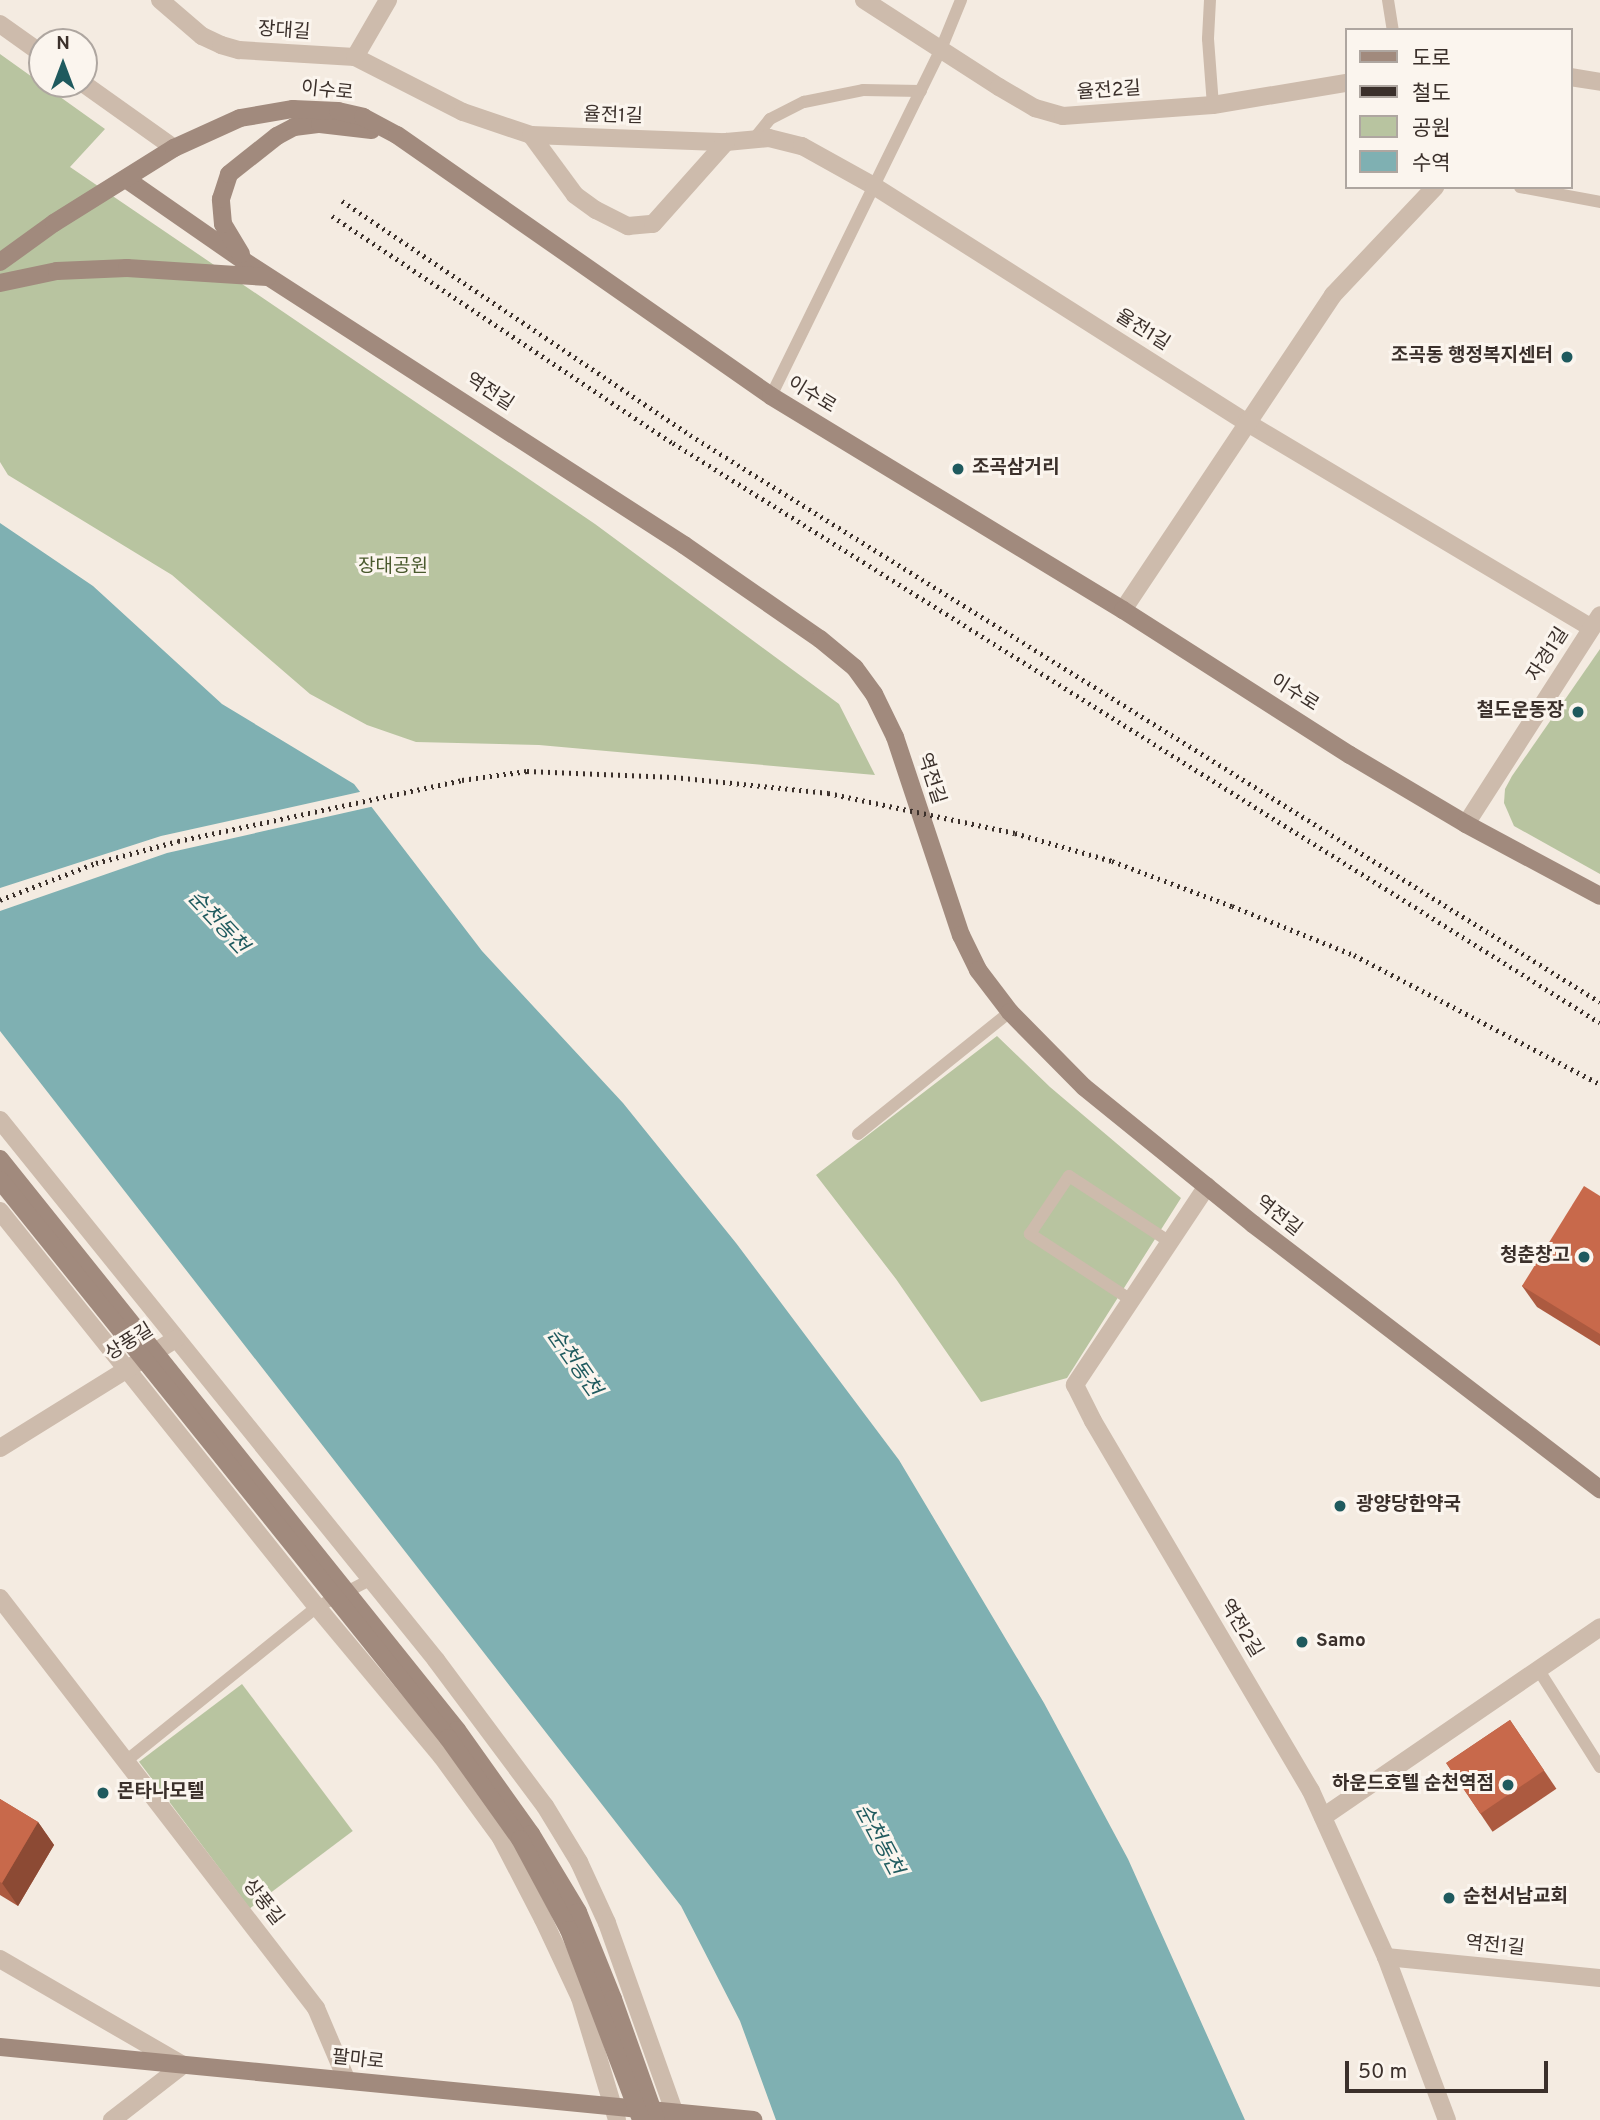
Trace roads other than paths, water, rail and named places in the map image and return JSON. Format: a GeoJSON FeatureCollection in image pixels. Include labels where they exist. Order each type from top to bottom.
{"type":"FeatureCollection","features":[{"type":"Feature","properties":{"kind":"main road","name":"이수로"},"geometry":{"type":"LineString","coordinates":[[0,262],[54,223],[174,148],[240,118],[293,109],[338,111],[363,117],[397,135],[771,396],[1123,610],[1350,755],[1466,824],[1600,896]]}},
{"type":"Feature","properties":{"kind":"main road"},"geometry":{"type":"LineString","coordinates":[[244,261],[223,224],[221,199],[229,174],[277,136],[294,127],[345,125],[397,135]]}},
{"type":"Feature","properties":{"kind":"main road","name":"역전길"},"geometry":{"type":"LineString","coordinates":[[125,179],[244,261],[684,545],[820,639],[855,668],[874,694],[895,737],[961,935],[978,970],[1010,1012],[1084,1087],[1207,1186],[1600,1489]]}},
{"type":"Feature","properties":{"kind":"main road"},"geometry":{"type":"LineString","coordinates":[[0,283],[58,271],[127,268],[271,277]]}},
{"type":"Feature","properties":{"kind":"main road"},"geometry":{"type":"LineString","coordinates":[[0,1159],[457,1730],[531,1834],[578,1912],[613,1999],[656,2120]]}},
{"type":"Feature","properties":{"kind":"main road"},"geometry":{"type":"LineString","coordinates":[[0,1180],[448,1738],[520,1839],[569,1930],[641,2120]]}},
{"type":"Feature","properties":{"kind":"main road","name":"팔마로"},"geometry":{"type":"LineString","coordinates":[[0,2047],[346,2081],[615,2113],[753,2120]]}},
{"type":"Feature","properties":{"kind":"street","name":"장대길"},"geometry":{"type":"LineString","coordinates":[[160,0],[202,36],[239,50],[355,57]]}},
{"type":"Feature","properties":{"kind":"street"},"geometry":{"type":"LineString","coordinates":[[355,57],[388,0]]}},
{"type":"Feature","properties":{"kind":"street","name":"율전2길"},"geometry":{"type":"LineString","coordinates":[[864,0],[1035,108],[1063,116],[1213,105],[1344,83]]}},
{"type":"Feature","properties":{"kind":"street"},"geometry":{"type":"LineString","coordinates":[[0,24],[28,44]]}},
{"type":"Feature","properties":{"kind":"street","name":"율전1길"},"geometry":{"type":"LineString","coordinates":[[355,57],[463,112],[531,135],[726,142],[782,140],[802,146],[874,186],[1246,422],[1596,622]]}},
{"type":"Feature","properties":{"kind":"street"},"geometry":{"type":"LineString","coordinates":[[1572,77],[1600,82]]}},
{"type":"Feature","properties":{"kind":"street"},"geometry":{"type":"LineString","coordinates":[[98,94],[174,148]]}},
{"type":"Feature","properties":{"kind":"street"},"geometry":{"type":"LineString","coordinates":[[531,135],[575,194],[628,226],[653,224],[726,142]]}},
{"type":"Feature","properties":{"kind":"street"},"geometry":{"type":"LineString","coordinates":[[1123,610],[1333,295],[1434,189]]}},
{"type":"Feature","properties":{"kind":"street","name":"자경1길"},"geometry":{"type":"LineString","coordinates":[[1466,824],[1596,622]]}},
{"type":"Feature","properties":{"kind":"street"},"geometry":{"type":"LineString","coordinates":[[0,1120],[436,1660],[541,1800],[579,1863],[607,1923],[676,2116]]}},
{"type":"Feature","properties":{"kind":"street","name":"역전2길"},"geometry":{"type":"LineString","coordinates":[[1207,1186],[1075,1385],[1093,1421],[1311,1791],[1386,1957],[1447,2120]]}},
{"type":"Feature","properties":{"kind":"street"},"geometry":{"type":"LineString","coordinates":[[0,1211],[317,1607],[442,1756],[501,1838],[580,1998],[615,2113]]}},
{"type":"Feature","properties":{"kind":"street","name":"상풍길"},"geometry":{"type":"LineString","coordinates":[[0,1448],[176,1339]]}},
{"type":"Feature","properties":{"kind":"street","name":"상풍길"},"geometry":{"type":"LineString","coordinates":[[0,1598],[316,2008],[346,2081]]}},
{"type":"Feature","properties":{"kind":"street"},"geometry":{"type":"LineString","coordinates":[[1322,1817],[1600,1627]]}},
{"type":"Feature","properties":{"kind":"street","name":"역전1길"},"geometry":{"type":"LineString","coordinates":[[1386,1957],[1600,1978]]}},
{"type":"Feature","properties":{"kind":"street"},"geometry":{"type":"LineString","coordinates":[[0,1959],[183,2064],[112,2120]]}},
{"type":"Feature","properties":{"kind":"lane"},"geometry":{"type":"LineString","coordinates":[[771,396],[941,50],[961,0]]}},
{"type":"Feature","properties":{"kind":"lane"},"geometry":{"type":"LineString","coordinates":[[1210,0],[1208,39],[1213,105]]}},
{"type":"Feature","properties":{"kind":"lane"},"geometry":{"type":"LineString","coordinates":[[1388,0],[1393,28]]}},
{"type":"Feature","properties":{"kind":"lane"},"geometry":{"type":"LineString","coordinates":[[753,140],[770,119],[804,102],[863,90],[921,91]]}},
{"type":"Feature","properties":{"kind":"lane"},"geometry":{"type":"LineString","coordinates":[[1531,189],[1600,202]]}},
{"type":"Feature","properties":{"kind":"lane"},"geometry":{"type":"LineString","coordinates":[[858,1134],[1010,1012]]}},
{"type":"Feature","properties":{"kind":"lane"},"geometry":{"type":"LineString","coordinates":[[1131,1300],[1030,1234],[1069,1176],[1170,1242]]}},
{"type":"Feature","properties":{"kind":"lane"},"geometry":{"type":"LineString","coordinates":[[126,1762],[317,1607],[370,1580]]}},
{"type":"Feature","properties":{"kind":"lane"},"geometry":{"type":"LineString","coordinates":[[1538,1670],[1600,1767]]}},
{"type":"Feature","properties":{"kind":"water","name":"순천동천"},"geometry":{"type":"Polygon","coordinates":[[[0,523],[93,586],[222,704],[354,784],[482,951],[623,1103],[736,1243],[899,1460],[1044,1703],[1128,1859],[1245,2120],[776,2120],[740,2021],[681,1906],[0,1031],[0,523]]]}},
{"type":"Feature","properties":{"kind":"railway"},"geometry":{"type":"LineString","coordinates":[[342,201],[690,435],[1600,1002]]}},
{"type":"Feature","properties":{"kind":"railway"},"geometry":{"type":"LineString","coordinates":[[332,216],[673,443],[1600,1023]]}},
{"type":"Feature","properties":{"kind":"railway"},"geometry":{"type":"LineString","coordinates":[[0,900],[96,863],[178,841],[462,780],[527,771],[674,777],[828,793],[1015,833],[1112,861],[1232,906],[1354,955],[1600,1084]]}},
{"type":"Feature","properties":{"kind":"place","name":"조곡동 행정복지센터"},"geometry":{"type":"Point","coordinates":[1567,357]}},
{"type":"Feature","properties":{"kind":"place","name":"조곡삼거리"},"geometry":{"type":"Point","coordinates":[958,469]}},
{"type":"Feature","properties":{"kind":"place","name":"철도운동장"},"geometry":{"type":"Point","coordinates":[1578,712]}},
{"type":"Feature","properties":{"kind":"place","name":"청춘창고"},"geometry":{"type":"Point","coordinates":[1584,1257]}},
{"type":"Feature","properties":{"kind":"place","name":"광양당한약국"},"geometry":{"type":"Point","coordinates":[1340,1506]}},
{"type":"Feature","properties":{"kind":"place","name":"Samo"},"geometry":{"type":"Point","coordinates":[1302,1642]}},
{"type":"Feature","properties":{"kind":"place","name":"하운드호텔 순천역점"},"geometry":{"type":"Point","coordinates":[1508,1785]}},
{"type":"Feature","properties":{"kind":"place","name":"몬타나모텔"},"geometry":{"type":"Point","coordinates":[103,1793]}},
{"type":"Feature","properties":{"kind":"place","name":"순천서남교회"},"geometry":{"type":"Point","coordinates":[1449,1898]}},
{"type":"Feature","properties":{"kind":"park label","name":"장대공원"},"geometry":{"type":"Point","coordinates":[393,568]}}]}
